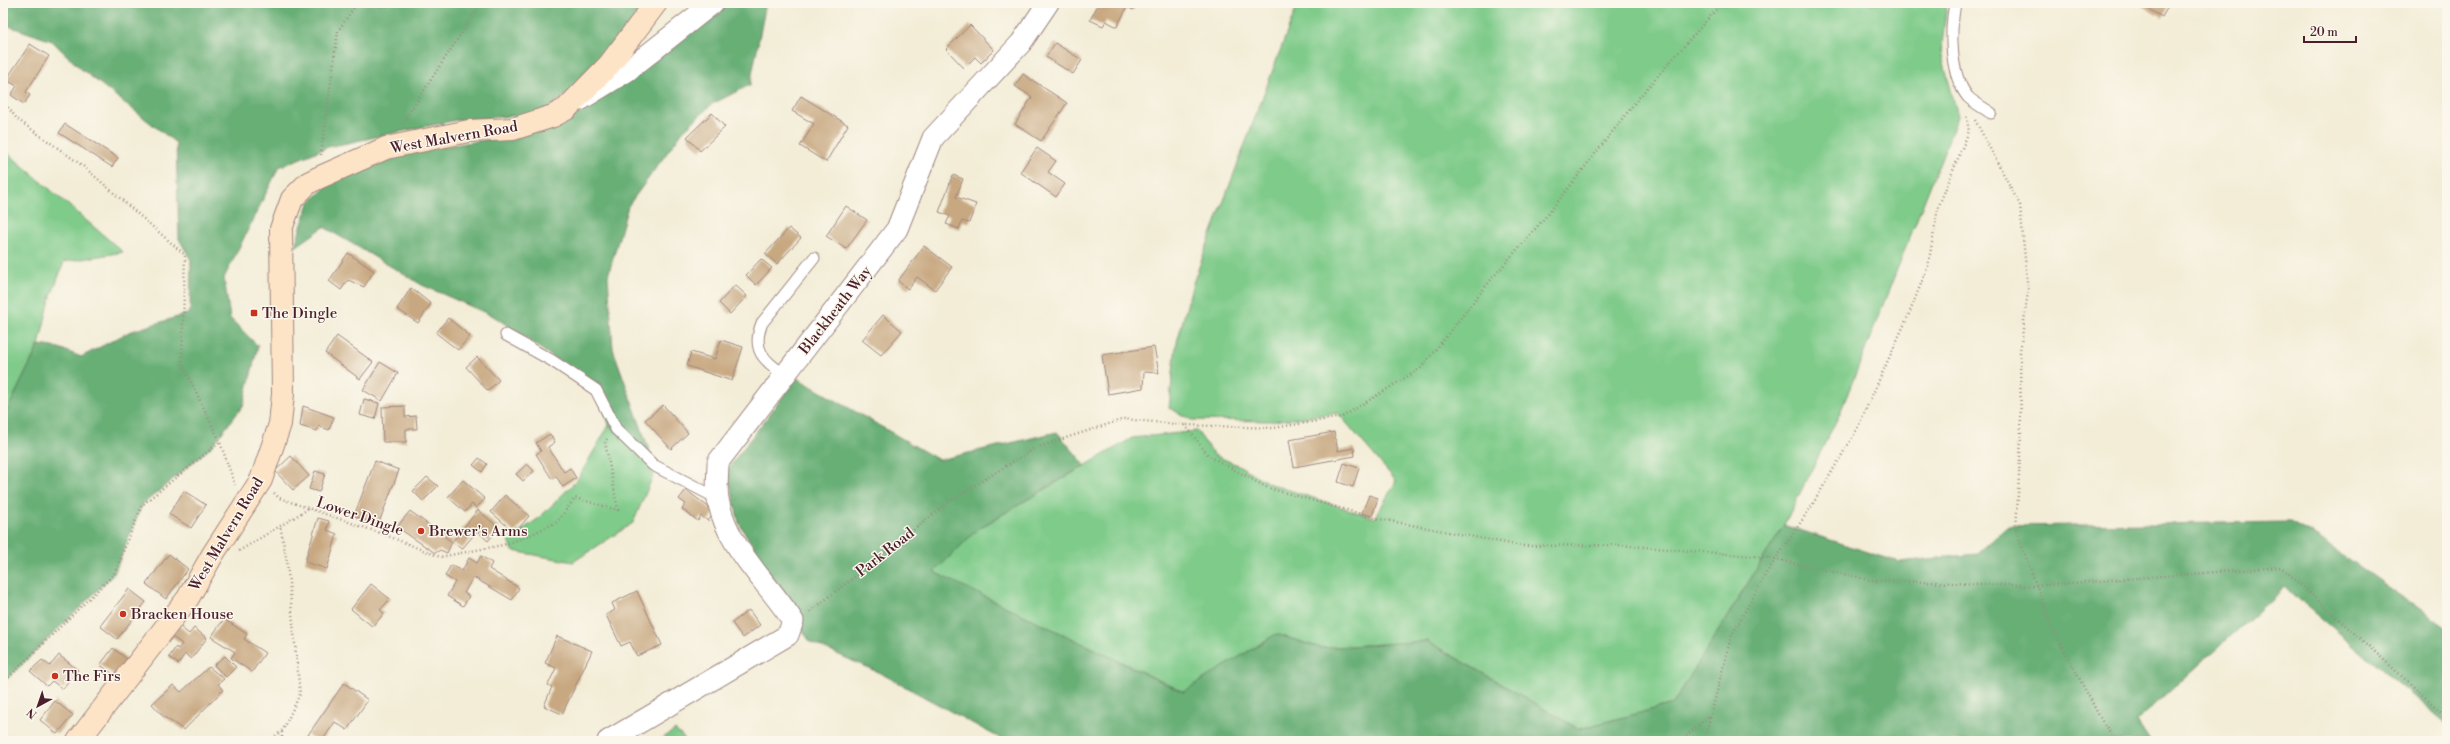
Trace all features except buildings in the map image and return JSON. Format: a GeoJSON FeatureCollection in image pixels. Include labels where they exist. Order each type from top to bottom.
{"type":"FeatureCollection","features":[{"type":"Feature","properties":{"kind":"main road","name":"West Malvern Road"},"geometry":{"type":"LineString","coordinates":[[78,741],[188,598],[212,554],[260,480],[280,424],[283,394],[281,230],[292,199],[308,183],[386,148],[469,131],[513,129],[553,116],[566,109],[609,65],[656,3]]}},
{"type":"Feature","properties":{"kind":"street"},"geometry":{"type":"LineString","coordinates":[[566,109],[627,71],[679,28],[713,3]]}},
{"type":"Feature","properties":{"kind":"street","name":"Blackheath Way"},"geometry":{"type":"LineString","coordinates":[[792,626],[793,621],[738,546],[725,525],[717,498],[718,462],[897,229],[933,138],[1021,43],[1048,3]]}},
{"type":"Feature","properties":{"kind":"street"},"geometry":{"type":"LineString","coordinates":[[608,741],[788,634],[792,626]]}},
{"type":"Feature","properties":{"kind":"lane"},"geometry":{"type":"LineString","coordinates":[[1955,3],[1953,45],[1957,78],[1967,101],[1991,113]]}},
{"type":"Feature","properties":{"kind":"lane"},"geometry":{"type":"LineString","coordinates":[[785,375],[767,363],[760,351],[757,336],[762,323],[814,258]]}},
{"type":"Feature","properties":{"kind":"lane"},"geometry":{"type":"LineString","coordinates":[[506,335],[551,360],[596,390],[616,429],[653,466],[717,498]]}},
{"type":"Feature","properties":{"kind":"path"},"geometry":{"type":"LineString","coordinates":[[318,178],[338,31],[358,3]]}},
{"type":"Feature","properties":{"kind":"path"},"geometry":{"type":"LineString","coordinates":[[386,148],[481,3]]}},
{"type":"Feature","properties":{"kind":"path","name":"Park Road"},"geometry":{"type":"LineString","coordinates":[[792,626],[950,501],[1034,448],[1124,419],[1185,425],[1274,428],[1342,417],[1422,368],[1489,282],[1548,214],[1641,95],[1722,3]]}},
{"type":"Feature","properties":{"kind":"path"},"geometry":{"type":"LineString","coordinates":[[3,101],[17,119],[83,166],[185,254],[182,363],[220,442],[230,475],[244,505]]}},
{"type":"Feature","properties":{"kind":"path"},"geometry":{"type":"LineString","coordinates":[[1704,741],[1731,637],[1745,608],[1824,486],[1856,431],[1909,314],[1928,266],[1938,208],[1968,132],[1967,101]]}},
{"type":"Feature","properties":{"kind":"path"},"geometry":{"type":"LineString","coordinates":[[1967,101],[2020,205],[2028,291],[2020,352],[2021,438],[2016,531],[2034,586],[2052,627],[2103,723],[2117,741]]}},
{"type":"Feature","properties":{"kind":"path"},"geometry":{"type":"LineString","coordinates":[[1185,425],[1209,456],[1268,488],[1375,518],[1522,546],[1620,545],[1765,557],[1871,580],[2034,586],[2281,567],[2447,717]]}},
{"type":"Feature","properties":{"kind":"path","name":"Lower Dingle"},"geometry":{"type":"LineString","coordinates":[[234,554],[309,508],[383,534],[440,557],[503,544],[557,522],[575,498],[618,510],[605,442],[616,429]]}},
{"type":"Feature","properties":{"kind":"path"},"geometry":{"type":"LineString","coordinates":[[3,683],[114,574],[142,505],[220,442]]}},
{"type":"Feature","properties":{"kind":"path"},"geometry":{"type":"LineString","coordinates":[[272,491],[279,498],[309,508]]}},
{"type":"Feature","properties":{"kind":"path"},"geometry":{"type":"LineString","coordinates":[[269,741],[282,730],[300,694],[287,562],[280,525]]}},
{"type":"Feature","properties":{"kind":"path"},"geometry":{"type":"LineString","coordinates":[[1680,741],[1710,715]]}},
{"type":"Feature","properties":{"kind":"path"},"geometry":{"type":"LineString","coordinates":[[282,730],[282,741]]}},
{"type":"Feature","properties":{"kind":"green space"},"geometry":{"type":"Polygon","coordinates":[[[3,3],[647,3],[579,85],[541,114],[457,120],[328,147],[279,167],[224,278],[230,318],[258,346],[243,406],[210,448],[142,505],[114,574],[3,683],[3,419],[39,345],[59,348],[81,357],[129,332],[190,313],[191,260],[179,239],[176,143],[80,68],[52,41],[3,24],[3,3]]]}},
{"type":"Feature","properties":{"kind":"green space"},"geometry":{"type":"Polygon","coordinates":[[[729,3],[766,3],[750,85],[712,104],[683,131],[628,206],[608,276],[613,349],[656,469],[609,425],[597,388],[495,317],[422,285],[324,227],[294,248],[309,203],[328,185],[392,155],[503,137],[569,120],[639,73],[712,13],[729,3]]]}},
{"type":"Feature","properties":{"kind":"green space"},"geometry":{"type":"Polygon","coordinates":[[[1298,3],[1947,3],[1941,53],[1958,116],[1840,413],[1784,525],[1673,704],[1579,729],[1427,641],[1321,648],[1276,634],[1184,692],[933,572],[978,529],[1132,438],[1197,431],[1214,455],[1240,466],[1270,484],[1375,518],[1396,481],[1338,413],[1273,421],[1192,420],[1169,408],[1176,346],[1193,283],[1298,3]]]}},
{"type":"Feature","properties":{"kind":"green space"},"geometry":{"type":"Polygon","coordinates":[[[3,149],[123,252],[64,262],[50,299],[39,345],[3,419],[3,149]]]}},
{"type":"Feature","properties":{"kind":"green space"},"geometry":{"type":"Polygon","coordinates":[[[797,378],[939,460],[1057,432],[1085,465],[978,529],[934,572],[1183,692],[1276,634],[1321,648],[1427,641],[1579,729],[1673,704],[1784,525],[1899,562],[1977,554],[2008,526],[2290,522],[2319,538],[2447,628],[2447,725],[2285,587],[2137,721],[2150,741],[1005,741],[882,674],[810,642],[739,523],[727,470],[797,378]]]}},
{"type":"Feature","properties":{"kind":"green space"},"geometry":{"type":"Polygon","coordinates":[[[609,425],[656,469],[633,523],[573,562],[513,551],[508,540],[539,518],[577,480],[609,425]]]}},
{"type":"Feature","properties":{"kind":"green space"},"geometry":{"type":"Polygon","coordinates":[[[675,730],[687,741],[658,741],[675,730]]]}},
{"type":"Feature","properties":{"kind":"place","name":"The Dingle"},"geometry":{"type":"Point","coordinates":[254,313]}},
{"type":"Feature","properties":{"kind":"place","name":"Brewer's Arms"},"geometry":{"type":"Point","coordinates":[421,531]}},
{"type":"Feature","properties":{"kind":"place","name":"Bracken House"},"geometry":{"type":"Point","coordinates":[123,614]}},
{"type":"Feature","properties":{"kind":"place","name":"The Firs"},"geometry":{"type":"Point","coordinates":[55,676]}}]}
